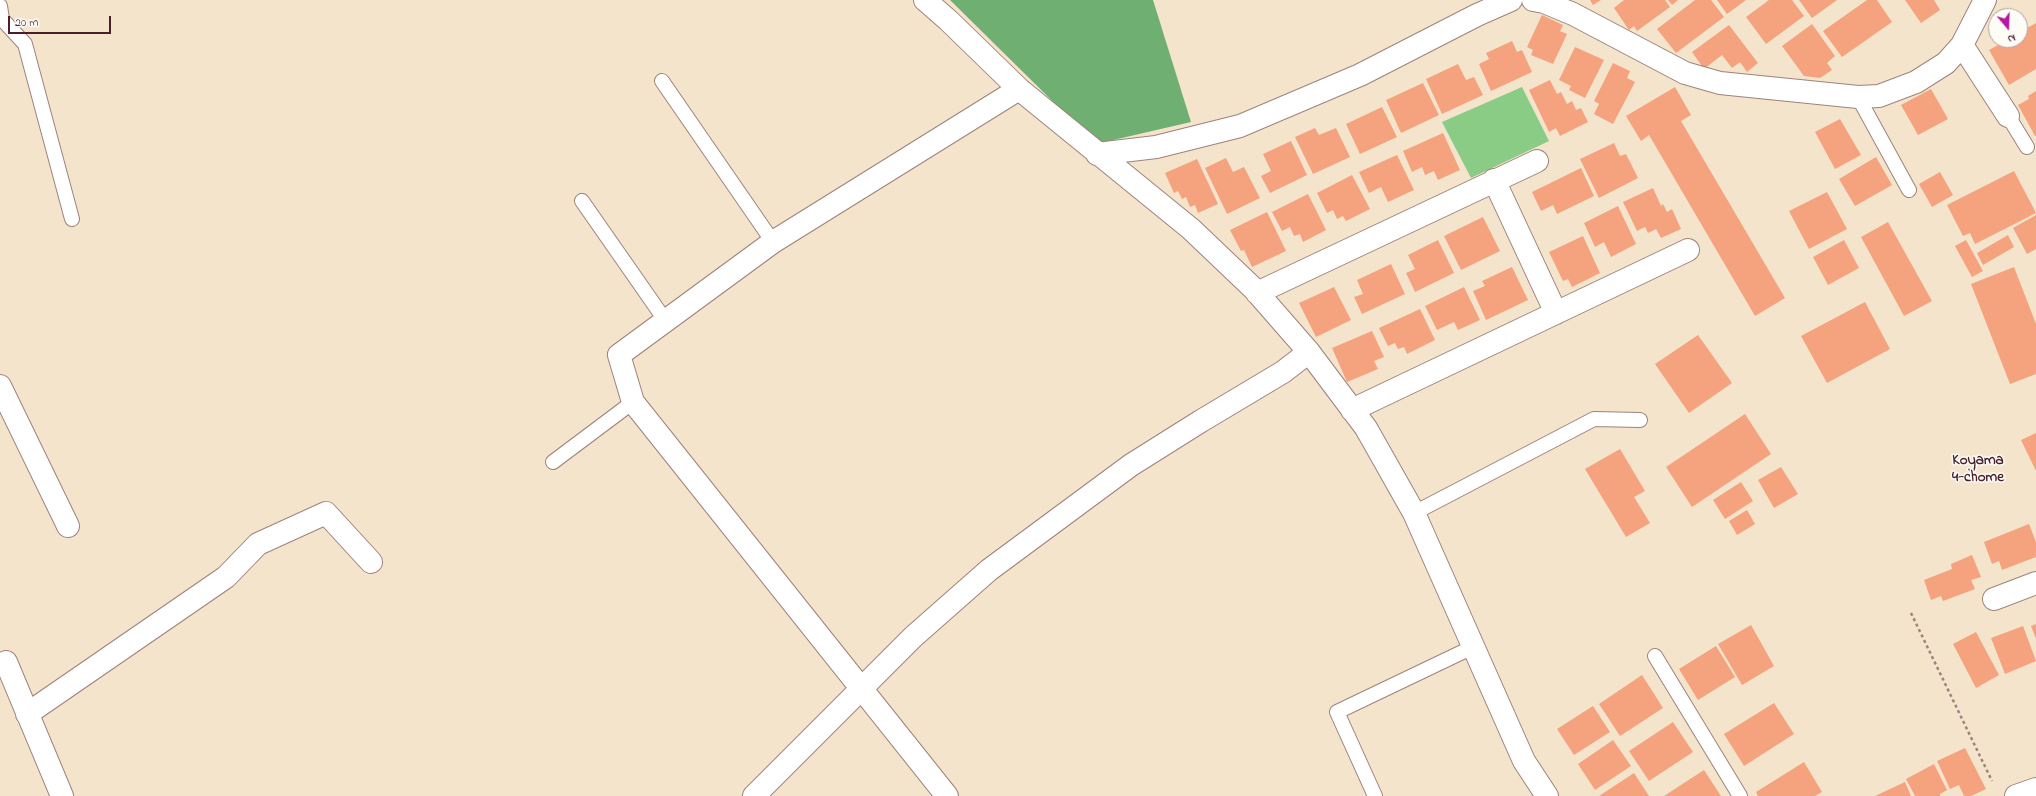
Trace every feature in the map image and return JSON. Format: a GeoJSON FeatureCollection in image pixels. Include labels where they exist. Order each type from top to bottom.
{"type":"FeatureCollection","features":[{"type":"Feature","properties":{"kind":"street"},"geometry":{"type":"LineString","coordinates":[[925,0],[948,20],[1019,89],[1097,154],[1191,228],[1257,293],[1309,352],[1366,428],[1414,513],[1524,761],[1547,796]]}},
{"type":"Feature","properties":{"kind":"street"},"geometry":{"type":"LineString","coordinates":[[1097,154],[1156,147],[1240,126],[1360,75],[1477,14],[1511,0]]}},
{"type":"Feature","properties":{"kind":"street"},"geometry":{"type":"LineString","coordinates":[[1533,0],[1544,2],[1573,14],[1685,73],[1720,83],[1858,97],[1880,96],[1916,82],[1946,63],[1962,45],[1985,0]]}},
{"type":"Feature","properties":{"kind":"street"},"geometry":{"type":"LineString","coordinates":[[1962,45],[2008,116]]}},
{"type":"Feature","properties":{"kind":"street"},"geometry":{"type":"LineString","coordinates":[[947,796],[633,402],[619,355],[773,242],[1019,89]]}},
{"type":"Feature","properties":{"kind":"street"},"geometry":{"type":"LineString","coordinates":[[1257,293],[1538,160]]}},
{"type":"Feature","properties":{"kind":"street"},"geometry":{"type":"LineString","coordinates":[[1494,180],[1556,313]]}},
{"type":"Feature","properties":{"kind":"street"},"geometry":{"type":"LineString","coordinates":[[1352,410],[1688,250]]}},
{"type":"Feature","properties":{"kind":"street"},"geometry":{"type":"LineString","coordinates":[[754,796],[862,690],[913,637],[989,570],[1044,528],[1131,466],[1283,372],[1309,352]]}},
{"type":"Feature","properties":{"kind":"street"},"geometry":{"type":"LineString","coordinates":[[0,386],[68,526]]}},
{"type":"Feature","properties":{"kind":"street"},"geometry":{"type":"LineString","coordinates":[[27,714],[226,577],[258,544],[326,514],[371,562]]}},
{"type":"Feature","properties":{"kind":"street"},"geometry":{"type":"LineString","coordinates":[[1994,599],[2036,583]]}},
{"type":"Feature","properties":{"kind":"street"},"geometry":{"type":"LineString","coordinates":[[6,662],[62,796]]}},
{"type":"Feature","properties":{"kind":"street"},"geometry":{"type":"LineString","coordinates":[[2016,796],[2036,789]]}},
{"type":"Feature","properties":{"kind":"lane"},"geometry":{"type":"LineString","coordinates":[[0,6],[2,19],[25,44],[72,219]]}},
{"type":"Feature","properties":{"kind":"lane"},"geometry":{"type":"LineString","coordinates":[[662,81],[773,242]]}},
{"type":"Feature","properties":{"kind":"lane"},"geometry":{"type":"LineString","coordinates":[[1858,97],[1910,190]]}},
{"type":"Feature","properties":{"kind":"lane"},"geometry":{"type":"LineString","coordinates":[[2008,116],[2027,147]]}},
{"type":"Feature","properties":{"kind":"lane"},"geometry":{"type":"LineString","coordinates":[[582,201],[665,320]]}},
{"type":"Feature","properties":{"kind":"lane"},"geometry":{"type":"LineString","coordinates":[[553,462],[633,402]]}},
{"type":"Feature","properties":{"kind":"lane"},"geometry":{"type":"LineString","coordinates":[[1414,513],[1594,419],[1640,420]]}},
{"type":"Feature","properties":{"kind":"lane"},"geometry":{"type":"LineString","coordinates":[[1375,796],[1337,712],[1474,646]]}},
{"type":"Feature","properties":{"kind":"lane"},"geometry":{"type":"LineString","coordinates":[[1655,656],[1740,796]]}},
{"type":"Feature","properties":{"kind":"path"},"geometry":{"type":"LineString","coordinates":[[1911,613],[1992,782]]}},
{"type":"Feature","properties":{"kind":"green space"},"geometry":{"type":"Polygon","coordinates":[[[950,0],[1153,0],[1191,122],[1096,144],[950,0]]]}},
{"type":"Feature","properties":{"kind":"green space"},"geometry":{"type":"Polygon","coordinates":[[[1522,87],[1549,141],[1471,178],[1442,122],[1522,87]]]}},
{"type":"Feature","properties":{"kind":"building"},"geometry":{"type":"Polygon","coordinates":[[[1590,0],[1601,0],[1593,5],[1590,0]]]}},
{"type":"Feature","properties":{"kind":"building"},"geometry":{"type":"Polygon","coordinates":[[[1624,0],[1665,0],[1670,7],[1637,31],[1634,26],[1629,30],[1614,8],[1624,0]]]}},
{"type":"Feature","properties":{"kind":"building"},"geometry":{"type":"Polygon","coordinates":[[[1668,0],[1678,0],[1672,5],[1668,0]]]}},
{"type":"Feature","properties":{"kind":"building"},"geometry":{"type":"Polygon","coordinates":[[[1695,0],[1711,0],[1724,17],[1676,53],[1657,29],[1695,0]]]}},
{"type":"Feature","properties":{"kind":"building"},"geometry":{"type":"Polygon","coordinates":[[[1717,0],[1746,0],[1727,14],[1717,0]]]}},
{"type":"Feature","properties":{"kind":"building"},"geometry":{"type":"Polygon","coordinates":[[[1769,0],[1792,0],[1804,16],[1766,44],[1746,17],[1769,0]]]}},
{"type":"Feature","properties":{"kind":"building"},"geometry":{"type":"Polygon","coordinates":[[[1799,0],[1837,0],[1812,18],[1799,0]]]}},
{"type":"Feature","properties":{"kind":"building"},"geometry":{"type":"Polygon","coordinates":[[[1867,0],[1877,0],[1892,22],[1842,57],[1823,31],[1867,0]]]}},
{"type":"Feature","properties":{"kind":"building"},"geometry":{"type":"Polygon","coordinates":[[[1905,0],[1934,0],[1940,10],[1921,23],[1905,0]]]}},
{"type":"Feature","properties":{"kind":"building"},"geometry":{"type":"Polygon","coordinates":[[[1542,15],[1563,25],[1560,31],[1567,34],[1553,64],[1531,55],[1533,50],[1527,47],[1542,15]]]}},
{"type":"Feature","properties":{"kind":"building"},"geometry":{"type":"Polygon","coordinates":[[[2036,23],[2036,69],[2009,85],[1989,50],[1993,48],[2028,48],[2028,28],[2036,23]]]}},
{"type":"Feature","properties":{"kind":"building"},"geometry":{"type":"Polygon","coordinates":[[[1812,24],[1835,56],[1827,63],[1832,70],[1820,78],[1804,76],[1782,46],[1812,24]]]}},
{"type":"Feature","properties":{"kind":"building"},"geometry":{"type":"Polygon","coordinates":[[[1729,25],[1758,63],[1747,72],[1740,62],[1732,68],[1722,55],[1704,69],[1692,52],[1729,25]]]}},
{"type":"Feature","properties":{"kind":"building"},"geometry":{"type":"Polygon","coordinates":[[[1512,41],[1517,52],[1522,50],[1532,72],[1491,91],[1479,64],[1489,59],[1486,53],[1512,41]]]}},
{"type":"Feature","properties":{"kind":"building"},"geometry":{"type":"Polygon","coordinates":[[[1575,47],[1604,60],[1585,98],[1569,90],[1571,86],[1559,80],[1575,47]]]}},
{"type":"Feature","properties":{"kind":"building"},"geometry":{"type":"Polygon","coordinates":[[[1613,63],[1630,71],[1627,78],[1635,82],[1613,124],[1594,114],[1599,104],[1594,101],[1613,63]]]}},
{"type":"Feature","properties":{"kind":"building"},"geometry":{"type":"Polygon","coordinates":[[[1458,64],[1466,80],[1474,77],[1483,95],[1442,114],[1426,79],[1458,64]]]}},
{"type":"Feature","properties":{"kind":"building"},"geometry":{"type":"Polygon","coordinates":[[[1550,80],[1557,94],[1561,92],[1567,104],[1572,101],[1576,110],[1581,108],[1588,122],[1560,136],[1556,128],[1549,132],[1529,90],[1550,80]]]}},
{"type":"Feature","properties":{"kind":"building"},"geometry":{"type":"Polygon","coordinates":[[[1423,83],[1439,115],[1401,133],[1386,100],[1423,83]]]}},
{"type":"Feature","properties":{"kind":"building"},"geometry":{"type":"Polygon","coordinates":[[[1675,87],[1691,115],[1681,121],[1785,298],[1755,316],[1649,135],[1641,141],[1626,116],[1675,87]]]}},
{"type":"Feature","properties":{"kind":"building"},"geometry":{"type":"Polygon","coordinates":[[[1931,89],[1948,119],[1918,135],[1901,105],[1931,89]]]}},
{"type":"Feature","properties":{"kind":"building"},"geometry":{"type":"Polygon","coordinates":[[[2036,91],[2035,136],[2018,105],[2029,99],[2028,96],[2036,91]]]}},
{"type":"Feature","properties":{"kind":"building"},"geometry":{"type":"Polygon","coordinates":[[[1382,107],[1397,137],[1360,154],[1346,124],[1382,107]]]}},
{"type":"Feature","properties":{"kind":"building"},"geometry":{"type":"Polygon","coordinates":[[[1840,119],[1861,155],[1835,169],[1815,132],[1840,119]]]}},
{"type":"Feature","properties":{"kind":"building"},"geometry":{"type":"Polygon","coordinates":[[[1315,128],[1319,135],[1336,128],[1350,157],[1313,174],[1295,137],[1315,128]]]}},
{"type":"Feature","properties":{"kind":"building"},"geometry":{"type":"Polygon","coordinates":[[[1443,133],[1460,170],[1438,180],[1434,171],[1425,175],[1422,167],[1412,172],[1403,151],[1443,133]]]}},
{"type":"Feature","properties":{"kind":"building"},"geometry":{"type":"Polygon","coordinates":[[[1291,141],[1307,175],[1270,193],[1261,176],[1271,171],[1263,154],[1291,141]]]}},
{"type":"Feature","properties":{"kind":"building"},"geometry":{"type":"Polygon","coordinates":[[[1614,143],[1620,156],[1626,154],[1638,178],[1599,198],[1580,159],[1614,143]]]}},
{"type":"Feature","properties":{"kind":"building"},"geometry":{"type":"Polygon","coordinates":[[[1397,155],[1414,190],[1388,202],[1381,187],[1369,193],[1359,172],[1397,155]]]}},
{"type":"Feature","properties":{"kind":"building"},"geometry":{"type":"Polygon","coordinates":[[[1876,157],[1892,185],[1855,206],[1839,179],[1876,157]]]}},
{"type":"Feature","properties":{"kind":"building"},"geometry":{"type":"Polygon","coordinates":[[[1226,158],[1233,172],[1244,167],[1260,198],[1227,214],[1205,168],[1226,158]]]}},
{"type":"Feature","properties":{"kind":"building"},"geometry":{"type":"Polygon","coordinates":[[[1197,159],[1218,204],[1198,213],[1195,205],[1190,207],[1186,197],[1182,199],[1178,191],[1174,193],[1165,173],[1197,159]]]}},
{"type":"Feature","properties":{"kind":"building"},"geometry":{"type":"Polygon","coordinates":[[[1581,168],[1594,196],[1557,214],[1553,205],[1541,211],[1532,192],[1581,168]]]}},
{"type":"Feature","properties":{"kind":"building"},"geometry":{"type":"Polygon","coordinates":[[[2014,171],[2036,213],[1975,244],[1970,233],[1963,236],[1947,205],[2014,171]]]}},
{"type":"Feature","properties":{"kind":"building"},"geometry":{"type":"Polygon","coordinates":[[[1940,172],[1953,195],[1932,207],[1919,184],[1940,172]]]}},
{"type":"Feature","properties":{"kind":"building"},"geometry":{"type":"Polygon","coordinates":[[[1352,175],[1370,209],[1346,221],[1343,216],[1337,219],[1333,210],[1327,213],[1317,193],[1352,175]]]}},
{"type":"Feature","properties":{"kind":"building"},"geometry":{"type":"Polygon","coordinates":[[[1653,188],[1661,206],[1663,204],[1667,212],[1672,209],[1681,229],[1661,238],[1656,229],[1648,233],[1645,227],[1637,231],[1623,202],[1653,188]]]}},
{"type":"Feature","properties":{"kind":"building"},"geometry":{"type":"Polygon","coordinates":[[[1827,192],[1847,229],[1809,249],[1789,211],[1827,192]]]}},
{"type":"Feature","properties":{"kind":"building"},"geometry":{"type":"Polygon","coordinates":[[[1308,194],[1326,230],[1303,242],[1300,234],[1294,236],[1290,227],[1282,231],[1272,212],[1308,194]]]}},
{"type":"Feature","properties":{"kind":"building"},"geometry":{"type":"Polygon","coordinates":[[[1618,206],[1636,244],[1611,257],[1604,242],[1595,247],[1584,223],[1618,206]]]}},
{"type":"Feature","properties":{"kind":"building"},"geometry":{"type":"Polygon","coordinates":[[[1267,212],[1286,251],[1252,267],[1244,250],[1241,251],[1230,230],[1267,212]]]}},
{"type":"Feature","properties":{"kind":"building"},"geometry":{"type":"Polygon","coordinates":[[[2036,215],[2036,249],[2027,254],[2013,228],[2036,215]]]}},
{"type":"Feature","properties":{"kind":"building"},"geometry":{"type":"Polygon","coordinates":[[[1483,217],[1500,251],[1461,270],[1444,236],[1483,217]]]}},
{"type":"Feature","properties":{"kind":"building"},"geometry":{"type":"Polygon","coordinates":[[[1888,222],[1932,301],[1904,316],[1861,237],[1888,222]]]}},
{"type":"Feature","properties":{"kind":"building"},"geometry":{"type":"Polygon","coordinates":[[[2008,235],[2014,247],[1983,265],[1977,253],[2008,235]]]}},
{"type":"Feature","properties":{"kind":"building"},"geometry":{"type":"Polygon","coordinates":[[[1583,236],[1600,273],[1572,287],[1568,279],[1563,281],[1549,252],[1583,236]]]}},
{"type":"Feature","properties":{"kind":"building"},"geometry":{"type":"Polygon","coordinates":[[[1438,240],[1454,273],[1415,292],[1406,273],[1415,269],[1408,255],[1438,240]]]}},
{"type":"Feature","properties":{"kind":"building"},"geometry":{"type":"Polygon","coordinates":[[[1844,240],[1859,268],[1828,285],[1813,257],[1844,240]]]}},
{"type":"Feature","properties":{"kind":"building"},"geometry":{"type":"Polygon","coordinates":[[[1966,240],[1983,271],[1972,277],[1955,246],[1966,240]]]}},
{"type":"Feature","properties":{"kind":"building"},"geometry":{"type":"Polygon","coordinates":[[[1391,264],[1405,294],[1362,314],[1354,297],[1363,294],[1357,280],[1391,264]]]}},
{"type":"Feature","properties":{"kind":"building"},"geometry":{"type":"Polygon","coordinates":[[[1512,267],[1528,300],[1486,320],[1473,291],[1485,286],[1482,281],[1512,267]]]}},
{"type":"Feature","properties":{"kind":"building"},"geometry":{"type":"Polygon","coordinates":[[[2014,267],[2036,324],[2036,374],[2010,384],[1971,284],[2014,267]]]}},
{"type":"Feature","properties":{"kind":"building"},"geometry":{"type":"Polygon","coordinates":[[[1334,287],[1351,320],[1316,337],[1299,303],[1334,287]]]}},
{"type":"Feature","properties":{"kind":"building"},"geometry":{"type":"Polygon","coordinates":[[[1464,287],[1480,320],[1458,330],[1454,322],[1437,330],[1425,306],[1464,287]]]}},
{"type":"Feature","properties":{"kind":"building"},"geometry":{"type":"Polygon","coordinates":[[[1865,302],[1890,349],[1827,383],[1801,336],[1865,302]]]}},
{"type":"Feature","properties":{"kind":"building"},"geometry":{"type":"Polygon","coordinates":[[[1420,309],[1435,340],[1407,354],[1404,347],[1398,349],[1395,343],[1388,346],[1379,328],[1420,309]]]}},
{"type":"Feature","properties":{"kind":"building"},"geometry":{"type":"Polygon","coordinates":[[[1372,331],[1384,357],[1374,361],[1378,369],[1347,382],[1332,348],[1372,331]]]}},
{"type":"Feature","properties":{"kind":"building"},"geometry":{"type":"Polygon","coordinates":[[[1698,335],[1732,383],[1689,413],[1655,364],[1698,335]]]}},
{"type":"Feature","properties":{"kind":"building"},"geometry":{"type":"Polygon","coordinates":[[[1745,414],[1771,454],[1692,507],[1666,467],[1745,414]]]}},
{"type":"Feature","properties":{"kind":"building"},"geometry":{"type":"Polygon","coordinates":[[[2036,433],[2036,471],[2021,440],[2036,433]]]}},
{"type":"Feature","properties":{"kind":"building"},"geometry":{"type":"Polygon","coordinates":[[[1620,449],[1645,491],[1634,497],[1650,523],[1626,537],[1585,469],[1620,449]]]}},
{"type":"Feature","properties":{"kind":"building"},"geometry":{"type":"Polygon","coordinates":[[[1781,467],[1798,494],[1774,508],[1758,480],[1781,467]]]}},
{"type":"Feature","properties":{"kind":"building"},"geometry":{"type":"Polygon","coordinates":[[[1741,482],[1753,501],[1725,519],[1713,500],[1741,482]]]}},
{"type":"Feature","properties":{"kind":"building"},"geometry":{"type":"Polygon","coordinates":[[[1747,510],[1755,524],[1737,535],[1729,521],[1747,510]]]}},
{"type":"Feature","properties":{"kind":"building"},"geometry":{"type":"Polygon","coordinates":[[[2029,524],[2036,542],[2036,557],[2002,570],[1999,561],[1992,564],[1984,542],[2029,524]]]}},
{"type":"Feature","properties":{"kind":"building"},"geometry":{"type":"Polygon","coordinates":[[[1972,555],[1981,577],[1971,580],[1975,589],[1943,601],[1941,596],[1931,600],[1924,580],[1952,569],[1951,564],[1972,555]]]}},
{"type":"Feature","properties":{"kind":"building"},"geometry":{"type":"Polygon","coordinates":[[[2036,624],[2036,639],[2031,626],[2036,624]]]}},
{"type":"Feature","properties":{"kind":"building"},"geometry":{"type":"Polygon","coordinates":[[[1751,625],[1774,666],[1742,685],[1718,644],[1751,625]]]}},
{"type":"Feature","properties":{"kind":"building"},"geometry":{"type":"Polygon","coordinates":[[[2023,626],[2036,661],[2005,674],[1991,638],[2023,626]]]}},
{"type":"Feature","properties":{"kind":"building"},"geometry":{"type":"Polygon","coordinates":[[[1976,632],[1999,675],[1976,688],[1953,644],[1976,632]]]}},
{"type":"Feature","properties":{"kind":"building"},"geometry":{"type":"Polygon","coordinates":[[[1716,646],[1735,677],[1698,700],[1679,669],[1716,646]]]}},
{"type":"Feature","properties":{"kind":"building"},"geometry":{"type":"Polygon","coordinates":[[[1642,675],[1663,708],[1620,736],[1599,704],[1642,675]]]}},
{"type":"Feature","properties":{"kind":"building"},"geometry":{"type":"Polygon","coordinates":[[[1774,703],[1794,734],[1744,766],[1724,734],[1774,703]]]}},
{"type":"Feature","properties":{"kind":"building"},"geometry":{"type":"Polygon","coordinates":[[[1593,706],[1610,732],[1574,755],[1557,729],[1593,706]]]}},
{"type":"Feature","properties":{"kind":"building"},"geometry":{"type":"Polygon","coordinates":[[[1673,722],[1693,752],[1649,781],[1629,751],[1673,722]]]}},
{"type":"Feature","properties":{"kind":"building"},"geometry":{"type":"Polygon","coordinates":[[[1613,740],[1631,766],[1595,790],[1578,764],[1613,740]]]}},
{"type":"Feature","properties":{"kind":"building"},"geometry":{"type":"Polygon","coordinates":[[[1965,748],[1986,789],[1971,796],[1964,796],[1959,785],[1950,789],[1937,761],[1965,748]]]}},
{"type":"Feature","properties":{"kind":"building"},"geometry":{"type":"Polygon","coordinates":[[[1804,762],[1822,792],[1815,796],[1758,796],[1756,792],[1804,762]]]}},
{"type":"Feature","properties":{"kind":"building"},"geometry":{"type":"Polygon","coordinates":[[[1934,764],[1947,790],[1940,794],[1940,796],[1915,796],[1906,779],[1934,764]]]}},
{"type":"Feature","properties":{"kind":"building"},"geometry":{"type":"Polygon","coordinates":[[[1704,770],[1721,796],[1664,796],[1704,770]]]}},
{"type":"Feature","properties":{"kind":"building"},"geometry":{"type":"Polygon","coordinates":[[[1634,773],[1649,796],[1599,796],[1634,773]]]}},
{"type":"Feature","properties":{"kind":"building"},"geometry":{"type":"Polygon","coordinates":[[[1905,782],[1911,796],[1875,796],[1905,782]]]}},
{"type":"Feature","properties":{"kind":"district","name":"Koyama 4-chome"},"geometry":{"type":"Point","coordinates":[1978,470]}}]}
